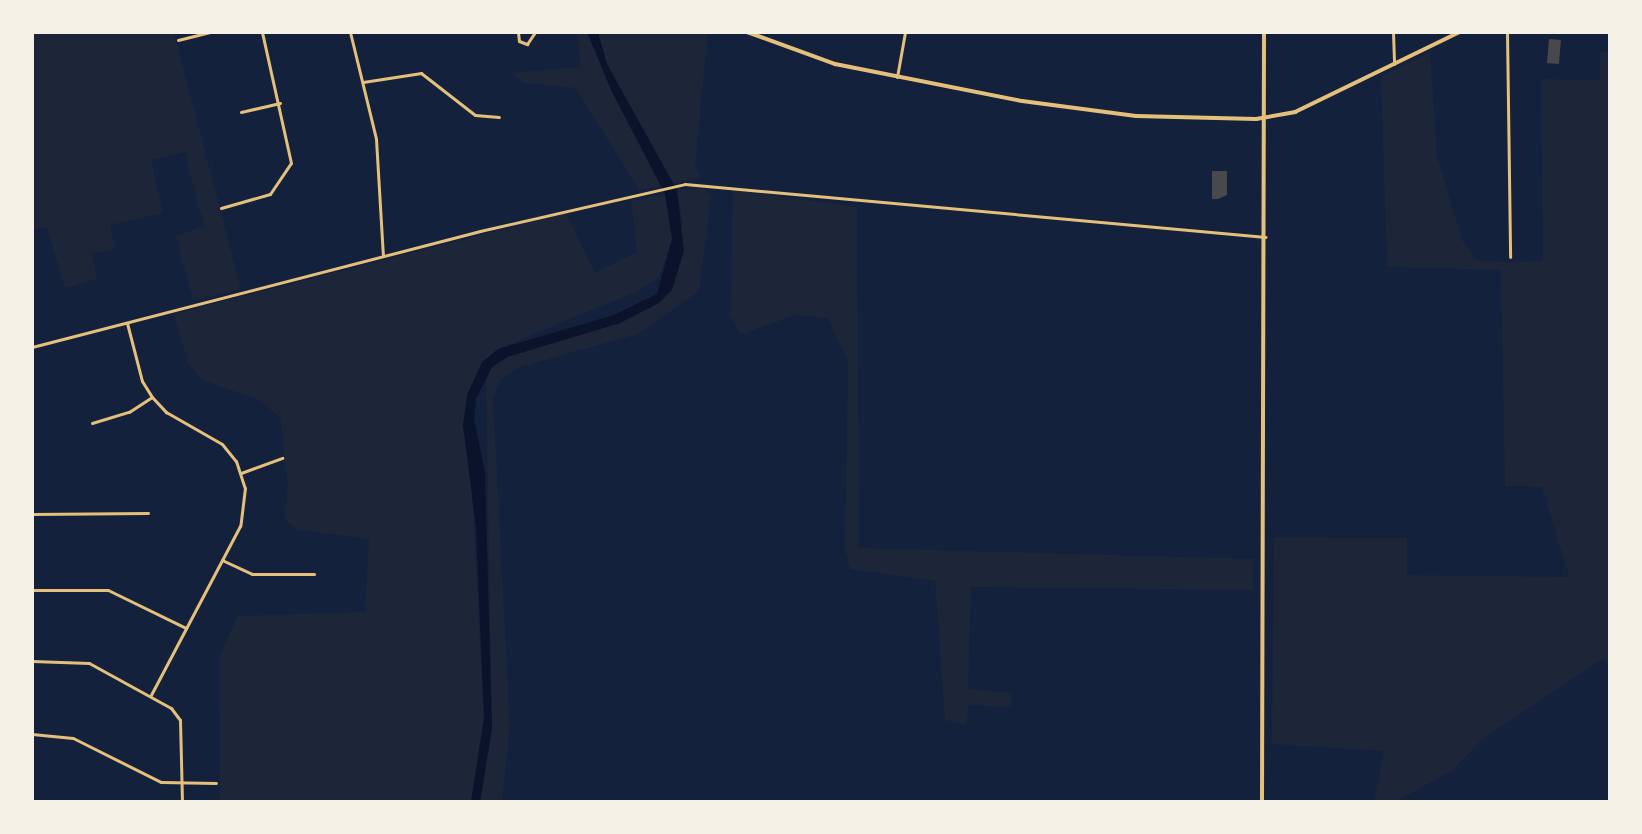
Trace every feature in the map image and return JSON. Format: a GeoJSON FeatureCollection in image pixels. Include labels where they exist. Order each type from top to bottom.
{"type":"FeatureCollection","features":[{"type":"Feature","properties":{"kind":"main road"},"geometry":{"type":"LineString","coordinates":[[747,32],[813,58],[897,77],[1091,112],[1265,119],[1295,112],[1460,32]]}},
{"type":"Feature","properties":{"kind":"main road"},"geometry":{"type":"LineString","coordinates":[[1262,802],[1266,237],[1264,32]]}},
{"type":"Feature","properties":{"kind":"street"},"geometry":{"type":"LineString","coordinates":[[178,40],[211,32]]}},
{"type":"Feature","properties":{"kind":"street"},"geometry":{"type":"LineString","coordinates":[[221,208],[270,194],[286,175],[292,150],[262,32]]}},
{"type":"Feature","properties":{"kind":"street"},"geometry":{"type":"LineString","coordinates":[[350,32],[376,139],[383,256]]}},
{"type":"Feature","properties":{"kind":"street"},"geometry":{"type":"LineString","coordinates":[[518,32],[519,41],[527,44],[535,32]]}},
{"type":"Feature","properties":{"kind":"street"},"geometry":{"type":"LineString","coordinates":[[897,77],[905,32]]}},
{"type":"Feature","properties":{"kind":"street"},"geometry":{"type":"LineString","coordinates":[[1393,32],[1394,64]]}},
{"type":"Feature","properties":{"kind":"street"},"geometry":{"type":"LineString","coordinates":[[1507,32],[1510,257]]}},
{"type":"Feature","properties":{"kind":"street"},"geometry":{"type":"LineString","coordinates":[[363,82],[421,73],[475,115],[499,117]]}},
{"type":"Feature","properties":{"kind":"street"},"geometry":{"type":"LineString","coordinates":[[241,112],[280,103]]}},
{"type":"Feature","properties":{"kind":"street"},"geometry":{"type":"LineString","coordinates":[[32,347],[383,256],[676,186],[731,186],[1266,237]]}},
{"type":"Feature","properties":{"kind":"street"},"geometry":{"type":"LineString","coordinates":[[127,323],[142,381],[152,397],[166,412],[222,444],[241,473],[244,513],[151,695]]}},
{"type":"Feature","properties":{"kind":"street"},"geometry":{"type":"LineString","coordinates":[[92,423],[129,412],[152,397]]}},
{"type":"Feature","properties":{"kind":"street"},"geometry":{"type":"LineString","coordinates":[[241,473],[282,458]]}},
{"type":"Feature","properties":{"kind":"street"},"geometry":{"type":"LineString","coordinates":[[32,514],[148,513]]}},
{"type":"Feature","properties":{"kind":"street"},"geometry":{"type":"LineString","coordinates":[[222,560],[252,574],[314,574]]}},
{"type":"Feature","properties":{"kind":"street"},"geometry":{"type":"LineString","coordinates":[[32,590],[108,590],[186,628]]}},
{"type":"Feature","properties":{"kind":"street"},"geometry":{"type":"LineString","coordinates":[[32,661],[89,663],[151,695],[180,720],[182,802]]}},
{"type":"Feature","properties":{"kind":"street"},"geometry":{"type":"LineString","coordinates":[[32,734],[73,738],[161,782],[216,783]]}},
{"type":"Feature","properties":{"kind":"shaded area"},"geometry":{"type":"Polygon","coordinates":[[[32,32],[174,32],[241,289],[193,301],[176,236],[204,226],[185,152],[151,160],[163,213],[110,225],[115,249],[92,254],[97,279],[65,288],[47,227],[32,230],[32,32]]]}},
{"type":"Feature","properties":{"kind":"shaded area"},"geometry":{"type":"Polygon","coordinates":[[[577,32],[708,32],[695,165],[701,178],[639,190],[576,88],[525,83],[511,73],[580,67],[577,32]]]}},
{"type":"Feature","properties":{"kind":"shaded area"},"geometry":{"type":"Polygon","coordinates":[[[587,32],[598,32],[607,64],[677,190],[684,251],[672,290],[659,303],[620,323],[507,357],[492,367],[476,399],[474,419],[485,472],[492,728],[480,802],[471,802],[484,718],[476,528],[463,425],[467,395],[482,362],[498,349],[614,315],[657,294],[672,239],[665,194],[611,90],[587,32]]]}},
{"type":"Feature","properties":{"kind":"shaded area"},"geometry":{"type":"Polygon","coordinates":[[[1430,52],[1437,155],[1462,240],[1477,260],[1507,263],[1543,261],[1541,79],[1600,80],[1600,52],[1610,52],[1610,670],[1604,658],[1481,740],[1453,770],[1395,802],[1374,802],[1384,751],[1272,744],[1274,537],[1407,538],[1407,575],[1569,577],[1542,487],[1505,486],[1501,270],[1387,267],[1381,76],[1430,52]]]}},
{"type":"Feature","properties":{"kind":"shaded area"},"geometry":{"type":"Polygon","coordinates":[[[705,188],[711,196],[699,291],[638,334],[520,367],[501,379],[493,398],[510,726],[502,802],[480,802],[492,728],[486,380],[492,367],[507,357],[620,323],[659,303],[683,223],[677,190],[705,188]]]}},
{"type":"Feature","properties":{"kind":"shaded area"},"geometry":{"type":"Polygon","coordinates":[[[733,190],[857,207],[859,548],[1254,559],[1253,590],[971,587],[968,689],[1011,693],[1012,707],[969,705],[966,725],[945,720],[935,581],[850,569],[845,550],[848,362],[828,318],[796,315],[741,334],[730,316],[733,190]]]}},
{"type":"Feature","properties":{"kind":"shaded area"},"geometry":{"type":"Polygon","coordinates":[[[665,194],[672,239],[659,277],[640,290],[498,349],[467,395],[484,718],[471,802],[220,802],[219,657],[238,616],[365,612],[369,539],[297,530],[285,519],[288,485],[280,417],[257,399],[202,380],[188,364],[174,314],[566,213],[595,273],[637,252],[631,201],[665,194]]]}},
{"type":"Feature","properties":{"kind":"building"},"geometry":{"type":"Polygon","coordinates":[[[1549,39],[1561,40],[1559,64],[1547,63],[1549,39]]]}},
{"type":"Feature","properties":{"kind":"building"},"geometry":{"type":"Polygon","coordinates":[[[1212,171],[1227,171],[1227,195],[1218,199],[1212,199],[1212,171]]]}}]}
